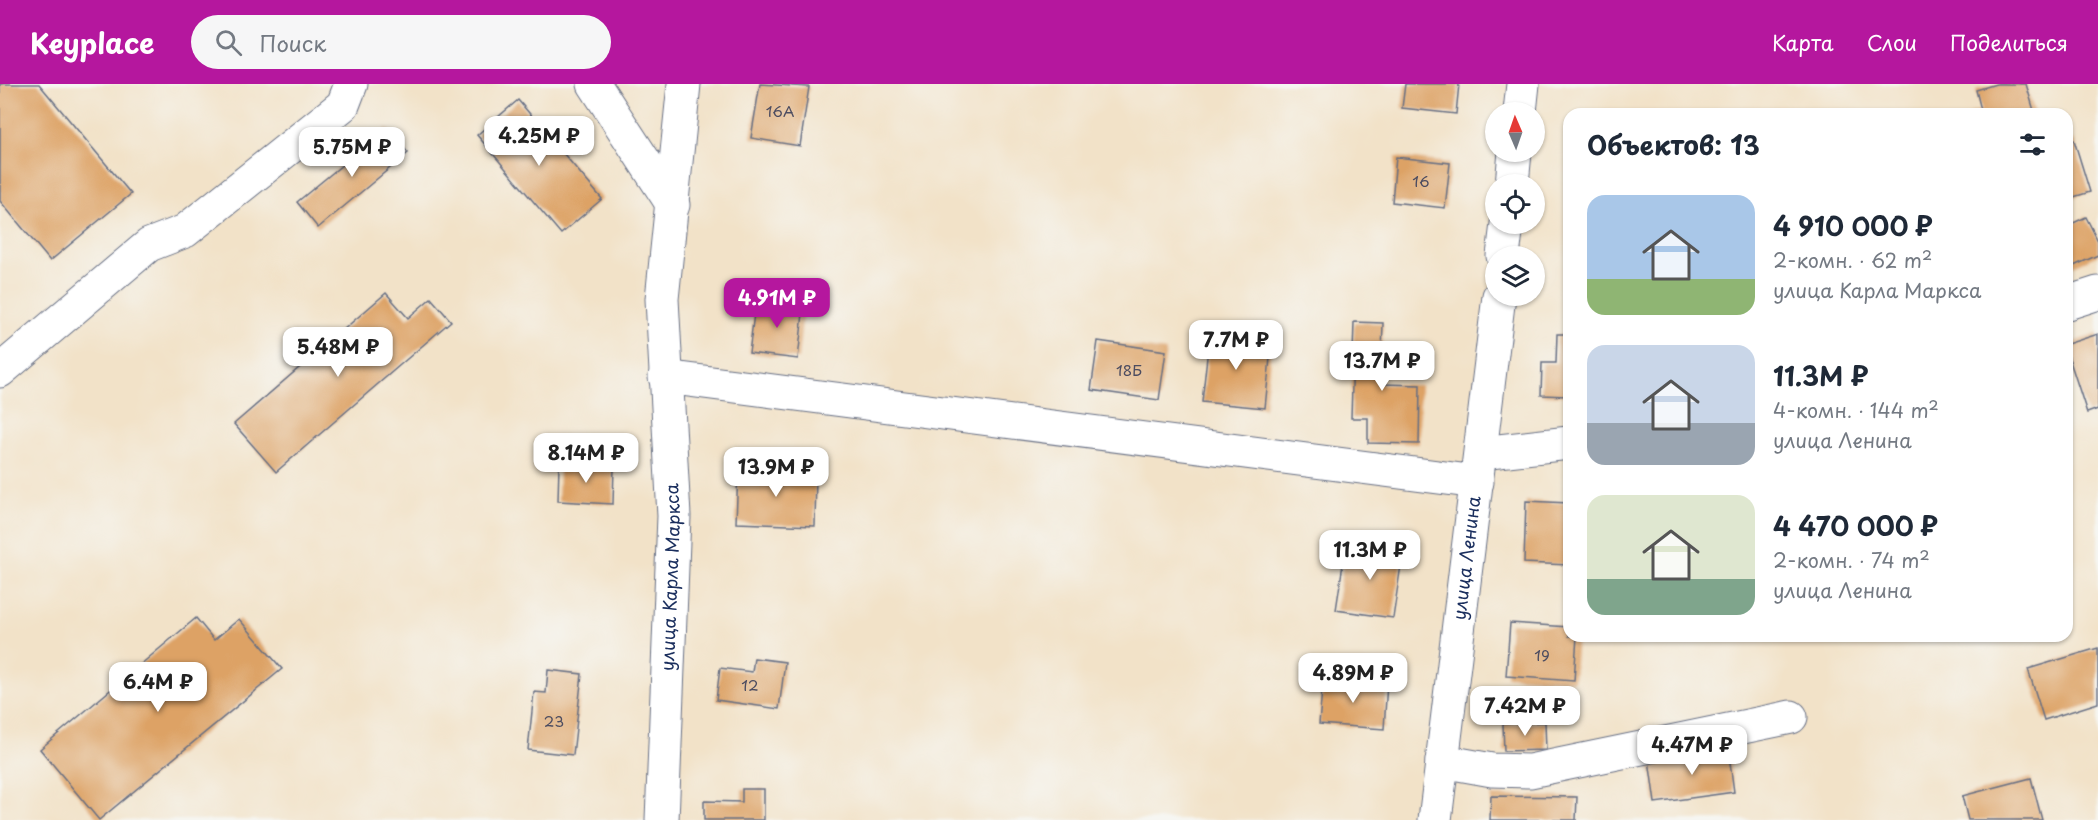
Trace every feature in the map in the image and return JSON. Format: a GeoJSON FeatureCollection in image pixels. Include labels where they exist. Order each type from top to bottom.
{"type":"FeatureCollection","features":[{"type":"Feature","properties":{"kind":"street"},"geometry":{"type":"LineString","coordinates":[[0,371],[150,245],[185,231],[343,105],[351,84]]}},
{"type":"Feature","properties":{"kind":"street"},"geometry":{"type":"LineString","coordinates":[[594,84],[673,205]]}},
{"type":"Feature","properties":{"kind":"street","name":"улица Карла Маркса"},"geometry":{"type":"LineString","coordinates":[[662,820],[675,516],[662,299],[684,84]]}},
{"type":"Feature","properties":{"kind":"street"},"geometry":{"type":"LineString","coordinates":[[1521,102],[1523,84]]}},
{"type":"Feature","properties":{"kind":"street"},"geometry":{"type":"LineString","coordinates":[[2073,301],[2098,293]]}},
{"type":"Feature","properties":{"kind":"street","name":"улица Ленина"},"geometry":{"type":"LineString","coordinates":[[1435,820],[1498,306]]}},
{"type":"Feature","properties":{"kind":"street"},"geometry":{"type":"LineString","coordinates":[[665,377],[1479,467],[1563,445]]}},
{"type":"Feature","properties":{"kind":"street"},"geometry":{"type":"LineString","coordinates":[[1442,762],[1492,770],[1530,771],[1791,717]]}},
{"type":"Feature","properties":{"kind":"building"},"geometry":{"type":"Polygon","coordinates":[[[0,84],[39,84],[131,194],[50,261],[0,201],[0,84]]]}},
{"type":"Feature","properties":{"kind":"building"},"geometry":{"type":"Polygon","coordinates":[[[760,84],[809,87],[800,146],[751,138],[760,84]]]}},
{"type":"Feature","properties":{"kind":"building"},"geometry":{"type":"Polygon","coordinates":[[[1405,84],[1459,84],[1456,114],[1402,108],[1405,84]]]}},
{"type":"Feature","properties":{"kind":"building"},"geometry":{"type":"Polygon","coordinates":[[[1996,84],[2026,84],[2033,108],[1980,108],[1976,90],[1996,84]]]}},
{"type":"Feature","properties":{"kind":"building"},"geometry":{"type":"Polygon","coordinates":[[[518,100],[602,199],[561,234],[477,135],[518,100]]]}},
{"type":"Feature","properties":{"kind":"building"},"geometry":{"type":"Polygon","coordinates":[[[387,128],[408,153],[318,228],[297,202],[387,128]]]}},
{"type":"Feature","properties":{"kind":"building"},"geometry":{"type":"Polygon","coordinates":[[[2073,140],[2090,192],[2073,197],[2073,140]]]}},
{"type":"Feature","properties":{"kind":"building"},"geometry":{"type":"Polygon","coordinates":[[[1396,157],[1450,163],[1445,208],[1392,202],[1396,157]]]}},
{"type":"Feature","properties":{"kind":"building"},"geometry":{"type":"Polygon","coordinates":[[[2086,217],[2098,241],[2098,255],[2073,266],[2073,223],[2086,217]]]}},
{"type":"Feature","properties":{"kind":"building"},"geometry":{"type":"Polygon","coordinates":[[[386,293],[408,318],[431,298],[451,321],[276,472],[234,424],[386,293]]]}},
{"type":"Feature","properties":{"kind":"building"},"geometry":{"type":"Polygon","coordinates":[[[756,298],[804,304],[798,359],[749,353],[756,298]]]}},
{"type":"Feature","properties":{"kind":"building"},"geometry":{"type":"Polygon","coordinates":[[[1354,322],[1383,323],[1381,384],[1420,385],[1419,444],[1368,443],[1368,418],[1351,418],[1354,322]]]}},
{"type":"Feature","properties":{"kind":"building"},"geometry":{"type":"Polygon","coordinates":[[[1210,330],[1245,333],[1244,345],[1271,348],[1265,408],[1202,402],[1210,330]]]}},
{"type":"Feature","properties":{"kind":"building"},"geometry":{"type":"Polygon","coordinates":[[[1557,334],[1563,334],[1563,396],[1541,395],[1542,363],[1556,363],[1557,334]]]}},
{"type":"Feature","properties":{"kind":"building"},"geometry":{"type":"Polygon","coordinates":[[[2098,334],[2098,409],[2087,413],[2073,370],[2073,342],[2098,334]]]}},
{"type":"Feature","properties":{"kind":"building"},"geometry":{"type":"Polygon","coordinates":[[[1098,341],[1166,351],[1159,400],[1091,390],[1098,341]]]}},
{"type":"Feature","properties":{"kind":"building"},"geometry":{"type":"Polygon","coordinates":[[[559,464],[614,467],[613,504],[558,501],[559,464]]]}},
{"type":"Feature","properties":{"kind":"building"},"geometry":{"type":"Polygon","coordinates":[[[738,470],[816,473],[815,526],[736,523],[738,470]]]}},
{"type":"Feature","properties":{"kind":"building"},"geometry":{"type":"Polygon","coordinates":[[[1526,501],[1563,503],[1563,565],[1524,563],[1526,501]]]}},
{"type":"Feature","properties":{"kind":"building"},"geometry":{"type":"Polygon","coordinates":[[[1346,544],[1403,552],[1393,618],[1336,610],[1346,544]]]}},
{"type":"Feature","properties":{"kind":"building"},"geometry":{"type":"Polygon","coordinates":[[[196,618],[214,640],[239,619],[282,669],[99,820],[40,749],[196,618]]]}},
{"type":"Feature","properties":{"kind":"building"},"geometry":{"type":"Polygon","coordinates":[[[1510,623],[1563,627],[1563,642],[1577,642],[1574,681],[1506,676],[1510,623]]]}},
{"type":"Feature","properties":{"kind":"building"},"geometry":{"type":"Polygon","coordinates":[[[2098,648],[2098,703],[2044,720],[2028,669],[2098,648]]]}},
{"type":"Feature","properties":{"kind":"building"},"geometry":{"type":"Polygon","coordinates":[[[754,658],[785,662],[779,709],[716,700],[720,668],[752,672],[754,658]]]}},
{"type":"Feature","properties":{"kind":"building"},"geometry":{"type":"Polygon","coordinates":[[[548,670],[582,674],[573,755],[528,750],[534,692],[546,693],[548,670]]]}},
{"type":"Feature","properties":{"kind":"building"},"geometry":{"type":"Polygon","coordinates":[[[1323,678],[1387,683],[1384,729],[1319,724],[1323,678]]]}},
{"type":"Feature","properties":{"kind":"building"},"geometry":{"type":"Polygon","coordinates":[[[1545,722],[1546,750],[1504,751],[1503,724],[1545,722]]]}},
{"type":"Feature","properties":{"kind":"building"},"geometry":{"type":"Polygon","coordinates":[[[1728,748],[1734,792],[1655,803],[1649,760],[1728,748]]]}},
{"type":"Feature","properties":{"kind":"building"},"geometry":{"type":"Polygon","coordinates":[[[2031,778],[2042,820],[1968,820],[1962,796],[2031,778]]]}},
{"type":"Feature","properties":{"kind":"building"},"geometry":{"type":"Polygon","coordinates":[[[742,789],[764,789],[764,820],[704,820],[704,801],[742,802],[742,789]]]}},
{"type":"Feature","properties":{"kind":"building"},"geometry":{"type":"Polygon","coordinates":[[[1491,796],[1577,797],[1576,820],[1490,820],[1491,796]]]}}]}
